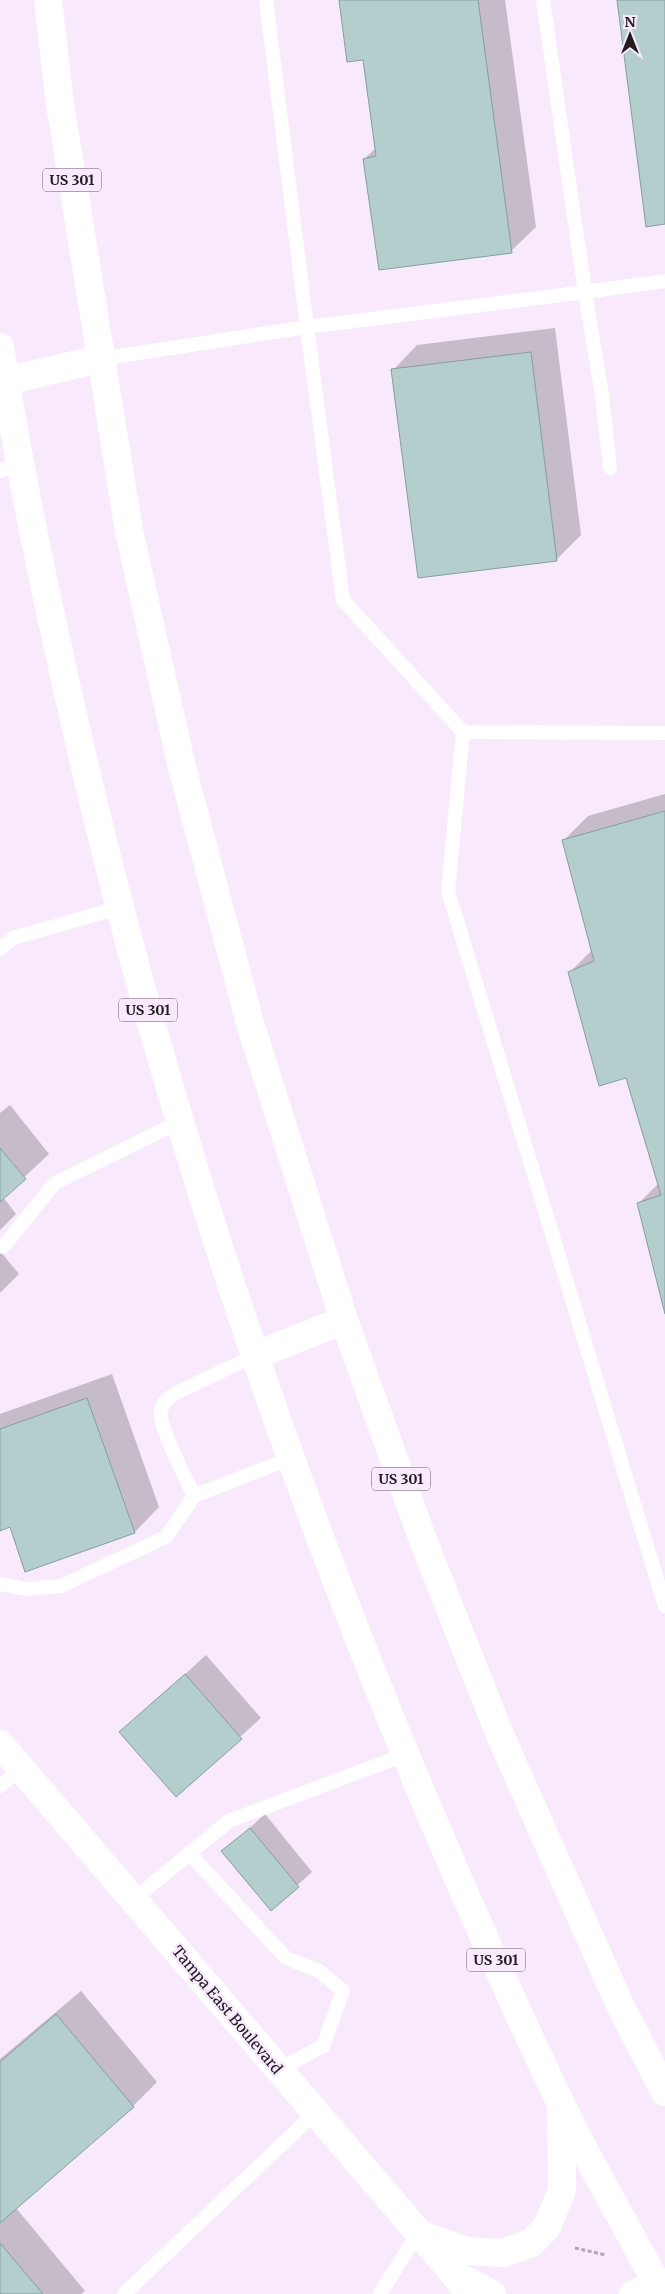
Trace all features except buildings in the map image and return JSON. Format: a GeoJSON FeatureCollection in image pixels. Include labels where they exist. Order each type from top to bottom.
{"type":"FeatureCollection","features":[{"type":"Feature","properties":{"kind":"main road","name":"US 301"},"geometry":{"type":"LineString","coordinates":[[48,0],[60,104],[128,531],[182,767],[250,1023],[344,1320],[423,1540],[500,1735],[622,2007],[665,2092]]}},
{"type":"Feature","properties":{"kind":"main road","name":"US 301"},"geometry":{"type":"LineString","coordinates":[[0,347],[5,381],[10,467],[119,908],[181,1122],[254,1356],[334,1576],[404,1755],[562,2105],[662,2287]]}},
{"type":"Feature","properties":{"kind":"main road"},"geometry":{"type":"LineString","coordinates":[[5,381],[100,359]]}},
{"type":"Feature","properties":{"kind":"main road"},"geometry":{"type":"LineString","coordinates":[[254,1356],[344,1320]]}},
{"type":"Feature","properties":{"kind":"main road","name":"Tampa East Boulevard"},"geometry":{"type":"LineString","coordinates":[[0,1744],[462,2284],[492,2294]]}},
{"type":"Feature","properties":{"kind":"main road"},"geometry":{"type":"LineString","coordinates":[[418,2233],[467,2251],[504,2253],[530,2243],[547,2227],[562,2190],[562,2105]]}},
{"type":"Feature","properties":{"kind":"main road"},"geometry":{"type":"LineString","coordinates":[[633,2294],[662,2287]]}},
{"type":"Feature","properties":{"kind":"lane"},"geometry":{"type":"LineString","coordinates":[[266,0],[343,600],[463,732],[665,733]]}},
{"type":"Feature","properties":{"kind":"lane"},"geometry":{"type":"LineString","coordinates":[[543,0],[585,292],[602,395],[610,468]]}},
{"type":"Feature","properties":{"kind":"lane"},"geometry":{"type":"LineString","coordinates":[[100,359],[307,327],[665,281]]}},
{"type":"Feature","properties":{"kind":"lane"},"geometry":{"type":"LineString","coordinates":[[463,732],[448,891],[665,1606]]}},
{"type":"Feature","properties":{"kind":"lane"},"geometry":{"type":"LineString","coordinates":[[3,942],[119,908]]}},
{"type":"Feature","properties":{"kind":"lane"},"geometry":{"type":"LineString","coordinates":[[3,1246],[55,1183],[181,1122]]}},
{"type":"Feature","properties":{"kind":"lane"},"geometry":{"type":"LineString","coordinates":[[194,1496],[162,1426],[160,1410],[166,1400],[176,1393],[254,1356]]}},
{"type":"Feature","properties":{"kind":"lane"},"geometry":{"type":"LineString","coordinates":[[0,1584],[26,1589],[61,1586],[166,1537],[194,1496],[291,1458]]}},
{"type":"Feature","properties":{"kind":"lane"},"geometry":{"type":"LineString","coordinates":[[133,1900],[229,1821],[404,1755]]}},
{"type":"Feature","properties":{"kind":"lane"},"geometry":{"type":"LineString","coordinates":[[0,1786],[21,1768]]}},
{"type":"Feature","properties":{"kind":"lane"},"geometry":{"type":"LineString","coordinates":[[190,1853],[286,1958],[319,1971],[343,1992],[323,2046],[278,2070]]}},
{"type":"Feature","properties":{"kind":"lane"},"geometry":{"type":"LineString","coordinates":[[124,2294],[315,2113]]}},
{"type":"Feature","properties":{"kind":"lane"},"geometry":{"type":"LineString","coordinates":[[380,2294],[418,2233]]}},
{"type":"Feature","properties":{"kind":"path"},"geometry":{"type":"LineString","coordinates":[[575,2248],[610,2256]]}}]}
